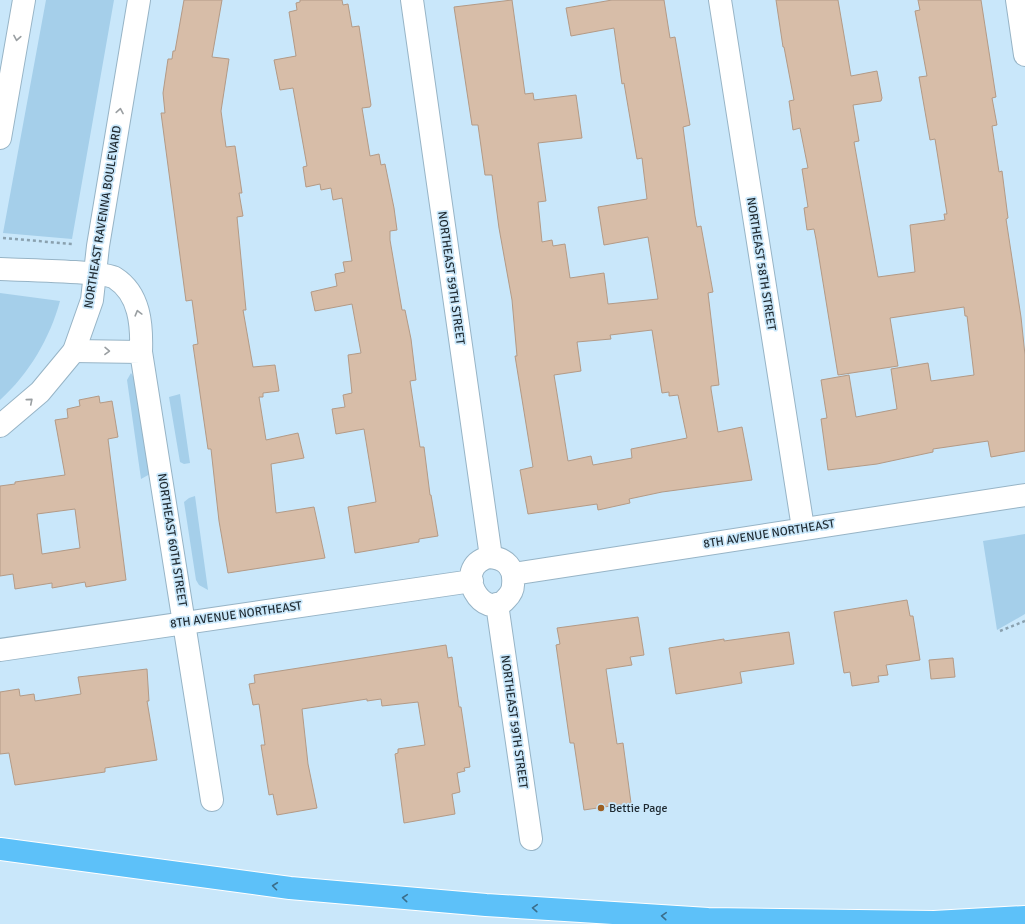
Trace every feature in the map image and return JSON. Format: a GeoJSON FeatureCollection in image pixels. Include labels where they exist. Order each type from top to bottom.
{"type":"FeatureCollection","features":[{"type":"Feature","properties":{"kind":"highway"},"geometry":{"type":"LineString","coordinates":[[0,849],[290,888],[486,905],[708,919],[934,922],[1025,917]]}},
{"type":"Feature","properties":{"kind":"street"},"geometry":{"type":"LineString","coordinates":[[0,138],[24,0]]}},
{"type":"Feature","properties":{"kind":"street","name":"NORTHEAST RAVENNA BOULEVARD"},"geometry":{"type":"LineString","coordinates":[[0,426],[40,392],[74,351],[92,300],[94,274],[139,0]]}},
{"type":"Feature","properties":{"kind":"street","name":"NORTHEAST 59TH STREET"},"geometry":{"type":"LineString","coordinates":[[412,0],[491,557]]}},
{"type":"Feature","properties":{"kind":"street","name":"NORTHEAST 58TH STREET"},"geometry":{"type":"LineString","coordinates":[[720,0],[803,528]]}},
{"type":"Feature","properties":{"kind":"street"},"geometry":{"type":"LineString","coordinates":[[1017,0],[1025,55]]}},
{"type":"Feature","properties":{"kind":"street","name":"NORTHEAST 60TH STREET"},"geometry":{"type":"LineString","coordinates":[[0,269],[94,274],[115,278],[129,291],[138,310],[142,330],[141,352],[212,800]]}},
{"type":"Feature","properties":{"kind":"street"},"geometry":{"type":"LineString","coordinates":[[74,351],[141,352]]}},
{"type":"Feature","properties":{"kind":"street","name":"8TH AVENUE NORTHEAST"},"geometry":{"type":"LineString","coordinates":[[512,574],[1025,495]]}},
{"type":"Feature","properties":{"kind":"street"},"geometry":{"type":"LineString","coordinates":[[491,557],[503,560],[509,565],[512,574],[513,588],[504,601],[497,604],[488,604],[481,601],[474,592],[471,576],[476,564],[482,559],[491,557]]}},
{"type":"Feature","properties":{"kind":"street","name":"8TH AVENUE NORTHEAST"},"geometry":{"type":"LineString","coordinates":[[0,650],[472,581]]}},
{"type":"Feature","properties":{"kind":"street","name":"NORTHEAST 59TH STREET"},"geometry":{"type":"LineString","coordinates":[[497,604],[531,839]]}},
{"type":"Feature","properties":{"kind":"path"},"geometry":{"type":"LineString","coordinates":[[3,238],[72,244]]}},
{"type":"Feature","properties":{"kind":"path"},"geometry":{"type":"LineString","coordinates":[[1000,631],[1025,621]]}},
{"type":"Feature","properties":{"kind":"shaded area"},"geometry":{"type":"Polygon","coordinates":[[[46,0],[114,0],[72,239],[3,233],[46,0]]]}},
{"type":"Feature","properties":{"kind":"shaded area"},"geometry":{"type":"Polygon","coordinates":[[[0,293],[60,301],[56,315],[37,355],[20,379],[0,400],[0,293]]]}},
{"type":"Feature","properties":{"kind":"shaded area"},"geometry":{"type":"Polygon","coordinates":[[[131,373],[134,378],[150,474],[141,479],[127,380],[131,373]]]}},
{"type":"Feature","properties":{"kind":"shaded area"},"geometry":{"type":"Polygon","coordinates":[[[180,394],[190,463],[184,464],[180,462],[169,397],[180,394]]]}},
{"type":"Feature","properties":{"kind":"shaded area"},"geometry":{"type":"Polygon","coordinates":[[[195,496],[208,590],[199,585],[196,580],[184,502],[195,496]]]}},
{"type":"Feature","properties":{"kind":"shaded area"},"geometry":{"type":"Polygon","coordinates":[[[1025,534],[1025,614],[997,630],[983,541],[1025,534]]]}},
{"type":"Feature","properties":{"kind":"building"},"geometry":{"type":"Polygon","coordinates":[[[184,0],[222,0],[212,57],[229,59],[221,111],[226,147],[235,146],[242,193],[239,193],[243,216],[237,217],[246,310],[243,310],[253,367],[275,365],[279,391],[263,393],[263,397],[259,397],[266,440],[298,433],[304,458],[271,464],[276,513],[314,507],[325,558],[228,573],[219,521],[211,449],[208,449],[193,345],[198,344],[192,300],[186,301],[161,113],[165,113],[163,93],[168,59],[172,59],[173,51],[175,51],[184,0]]]}},
{"type":"Feature","properties":{"kind":"building"},"geometry":{"type":"Polygon","coordinates":[[[300,0],[342,0],[343,5],[348,4],[352,27],[359,26],[371,105],[370,107],[362,108],[370,156],[379,154],[381,165],[385,164],[394,208],[397,230],[390,231],[390,240],[402,310],[405,310],[411,339],[416,380],[410,381],[420,447],[424,447],[430,495],[438,536],[419,539],[419,542],[355,553],[348,507],[376,502],[364,429],[336,434],[332,409],[345,407],[343,395],[352,393],[348,355],[361,353],[352,304],[315,311],[311,292],[337,286],[335,274],[345,272],[343,262],[352,261],[342,198],[333,200],[331,188],[321,190],[320,184],[306,187],[303,167],[307,166],[293,88],[280,90],[274,60],[296,56],[289,12],[297,10],[296,3],[300,2],[300,0]]]}},
{"type":"Feature","properties":{"kind":"building"},"geometry":{"type":"Polygon","coordinates":[[[512,0],[525,94],[533,93],[534,100],[576,95],[582,138],[538,143],[546,201],[538,202],[542,242],[552,240],[553,246],[565,244],[570,278],[604,273],[608,304],[658,299],[648,237],[604,245],[598,207],[647,199],[642,158],[637,159],[624,83],[622,84],[614,28],[571,36],[566,8],[612,0],[664,0],[670,38],[675,37],[690,125],[683,127],[695,216],[697,227],[701,226],[713,292],[708,293],[719,385],[711,386],[711,389],[718,432],[742,427],[752,480],[662,492],[629,499],[630,503],[598,510],[597,504],[528,514],[520,470],[533,467],[515,356],[517,356],[512,300],[499,228],[492,175],[485,175],[478,125],[472,125],[454,7],[512,0]],[[652,330],[610,335],[611,339],[577,342],[581,371],[554,375],[568,461],[591,456],[593,465],[632,458],[631,449],[687,438],[678,395],[669,396],[669,392],[662,393],[652,330]]]}},
{"type":"Feature","properties":{"kind":"building"},"geometry":{"type":"Polygon","coordinates":[[[776,0],[838,0],[851,76],[877,71],[882,98],[881,101],[853,105],[859,141],[854,142],[878,277],[915,272],[910,225],[945,220],[944,214],[947,214],[935,139],[930,140],[919,77],[927,76],[915,11],[920,10],[918,0],[981,0],[996,97],[992,98],[997,125],[992,126],[999,172],[1002,171],[1008,218],[1006,219],[1021,317],[1025,355],[1025,451],[991,457],[988,441],[933,449],[933,452],[877,464],[828,470],[821,419],[827,418],[821,380],[849,375],[856,417],[897,409],[891,369],[928,363],[931,381],[974,375],[967,316],[965,316],[964,307],[890,318],[898,366],[838,375],[814,229],[807,230],[804,208],[808,207],[802,169],[808,168],[800,128],[793,130],[789,101],[794,100],[783,47],[776,0]]]}},
{"type":"Feature","properties":{"kind":"building"},"geometry":{"type":"Polygon","coordinates":[[[99,396],[100,403],[112,401],[118,437],[108,439],[126,580],[86,587],[85,582],[52,588],[52,583],[15,589],[13,574],[0,576],[0,486],[15,484],[15,482],[65,475],[55,420],[68,418],[67,409],[80,406],[79,400],[99,396]],[[75,509],[37,514],[42,554],[80,548],[75,509]]]}},
{"type":"Feature","properties":{"kind":"building"},"geometry":{"type":"Polygon","coordinates":[[[907,600],[910,616],[913,616],[920,660],[886,665],[888,675],[878,676],[879,682],[852,686],[850,672],[844,673],[834,612],[907,600]]]}},
{"type":"Feature","properties":{"kind":"building"},"geometry":{"type":"Polygon","coordinates":[[[638,617],[644,655],[630,657],[632,665],[606,669],[617,744],[623,743],[631,803],[584,810],[574,743],[570,743],[556,645],[560,644],[557,628],[638,617]]]}},
{"type":"Feature","properties":{"kind":"building"},"geometry":{"type":"Polygon","coordinates":[[[789,632],[794,664],[740,672],[742,683],[676,694],[669,648],[724,639],[724,641],[789,632]]]}},
{"type":"Feature","properties":{"kind":"building"},"geometry":{"type":"Polygon","coordinates":[[[446,645],[448,658],[452,657],[470,767],[464,768],[465,771],[457,773],[460,792],[452,794],[455,814],[404,823],[395,754],[398,753],[398,749],[425,745],[418,702],[382,706],[381,699],[367,701],[367,699],[302,709],[308,764],[317,808],[277,815],[273,794],[269,795],[261,745],[265,745],[259,704],[253,705],[249,684],[255,683],[254,675],[446,645]]]}},
{"type":"Feature","properties":{"kind":"building"},"geometry":{"type":"Polygon","coordinates":[[[953,658],[955,677],[931,679],[929,660],[953,658]]]}},
{"type":"Feature","properties":{"kind":"building"},"geometry":{"type":"Polygon","coordinates":[[[147,669],[149,701],[147,701],[157,760],[105,768],[105,772],[15,785],[9,753],[0,754],[0,692],[19,689],[20,696],[34,694],[35,701],[81,694],[78,677],[147,669]]]}},
{"type":"Feature","properties":{"kind":"place","name":"Bettie Page"},"geometry":{"type":"Point","coordinates":[601,808]}}]}
